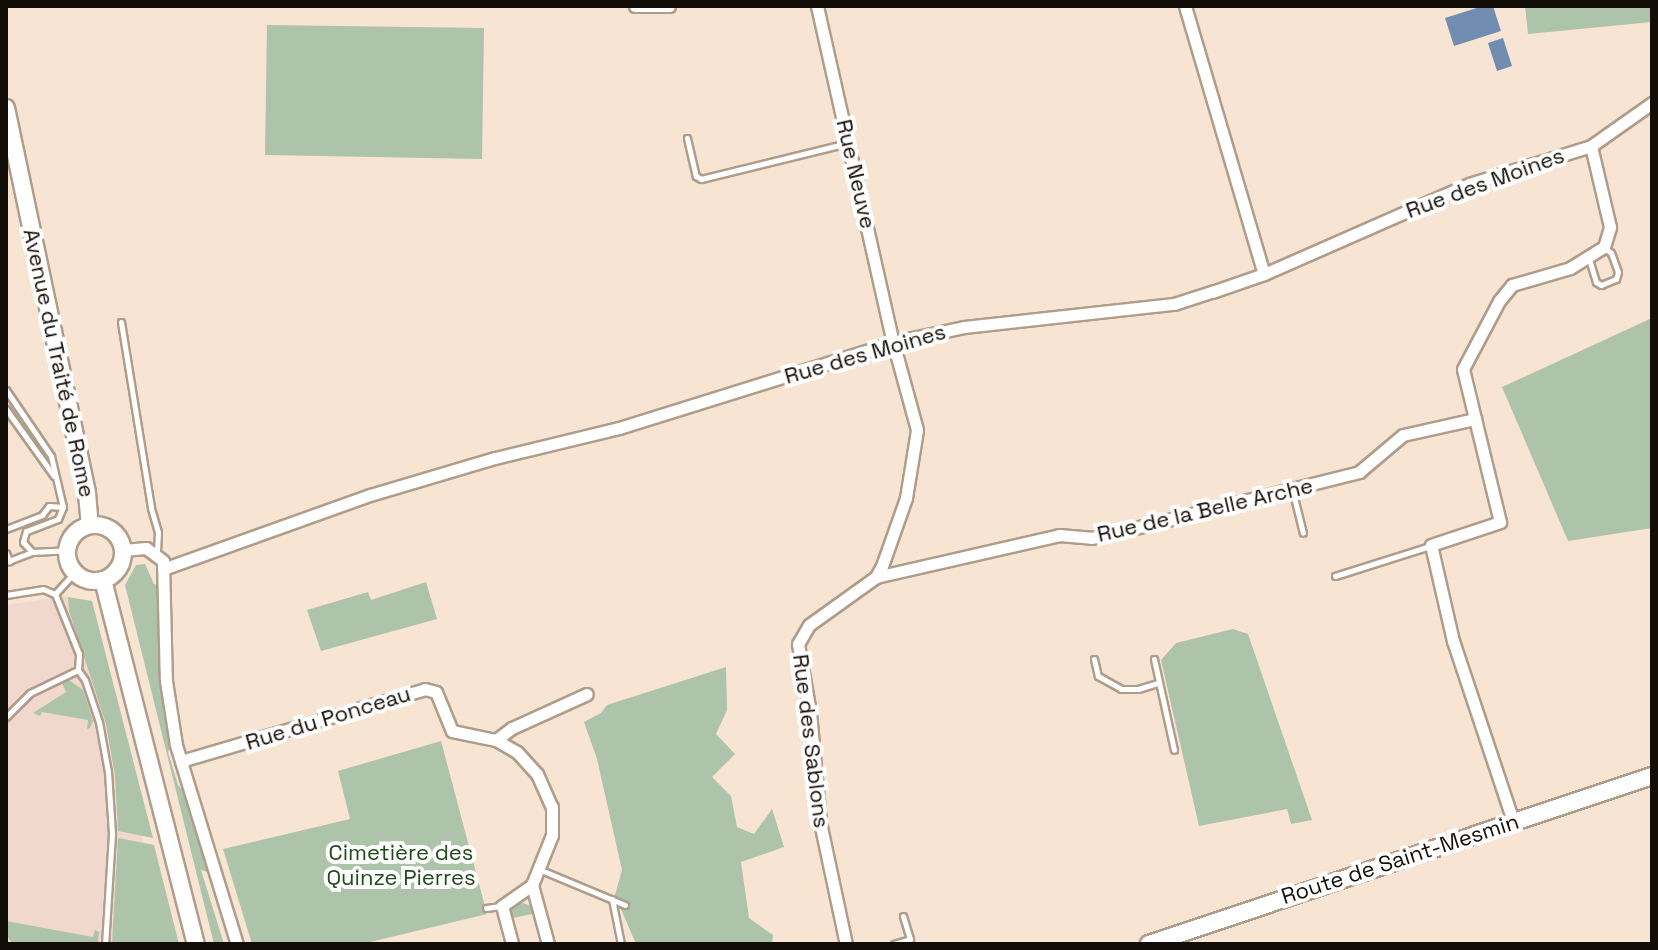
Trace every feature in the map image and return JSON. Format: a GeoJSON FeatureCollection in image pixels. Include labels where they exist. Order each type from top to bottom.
{"type":"FeatureCollection","features":[{"type":"Feature","properties":{"kind":"main road","name":"Avenue du Traité de Rome"},"geometry":{"type":"LineString","coordinates":[[6,108],[87,493],[90,525]]}},
{"type":"Feature","properties":{"kind":"main road"},"geometry":{"type":"LineString","coordinates":[[90,525],[112,530],[123,550],[117,571],[103,580],[91,580],[75,572],[67,550],[74,534],[90,525]]}},
{"type":"Feature","properties":{"kind":"main road"},"geometry":{"type":"LineString","coordinates":[[103,580],[196,944]]}},
{"type":"Feature","properties":{"kind":"main road","name":"Route de Saint-Mesmin"},"geometry":{"type":"LineString","coordinates":[[1149,944],[1175,940],[1513,821],[1652,776]]}},
{"type":"Feature","properties":{"kind":"street"},"geometry":{"type":"LineString","coordinates":[[635,6],[652,9],[669,6]]}},
{"type":"Feature","properties":{"kind":"street","name":"Rue Neuve"},"geometry":{"type":"LineString","coordinates":[[817,6],[893,342]]}},
{"type":"Feature","properties":{"kind":"street"},"geometry":{"type":"LineString","coordinates":[[1185,6],[1264,274]]}},
{"type":"Feature","properties":{"kind":"street","name":"Rue des Moines"},"geometry":{"type":"LineString","coordinates":[[163,572],[370,495],[495,458],[647,420],[893,342],[964,327],[1174,304],[1264,274],[1469,184],[1591,146],[1652,103]]}},
{"type":"Feature","properties":{"kind":"street"},"geometry":{"type":"LineString","coordinates":[[1513,821],[1453,641],[1431,545],[1500,522],[1463,369],[1499,301],[1512,285],[1589,259],[1604,247],[1610,227],[1591,146]]}},
{"type":"Feature","properties":{"kind":"street"},"geometry":{"type":"LineString","coordinates":[[876,577],[901,519],[917,440],[893,342]]}},
{"type":"Feature","properties":{"kind":"street","name":"Rue de la Belle Arche"},"geometry":{"type":"LineString","coordinates":[[876,577],[1059,535],[1091,538],[1107,535],[1359,472],[1403,435],[1475,419]]}},
{"type":"Feature","properties":{"kind":"street"},"geometry":{"type":"LineString","coordinates":[[123,550],[146,548],[157,554],[163,572],[166,681],[181,761],[237,944]]}},
{"type":"Feature","properties":{"kind":"street","name":"Rue des Sablons"},"geometry":{"type":"LineString","coordinates":[[846,944],[820,822],[798,644],[809,625],[876,577]]}},
{"type":"Feature","properties":{"kind":"street","name":"Rue du Ponceau"},"geometry":{"type":"LineString","coordinates":[[181,761],[425,689],[439,695],[452,731],[496,740],[528,761],[552,807],[552,835],[532,885],[502,906]]}},
{"type":"Feature","properties":{"kind":"street"},"geometry":{"type":"LineString","coordinates":[[496,740],[512,728],[587,694]]}},
{"type":"Feature","properties":{"kind":"street"},"geometry":{"type":"LineString","coordinates":[[532,885],[548,944]]}},
{"type":"Feature","properties":{"kind":"street"},"geometry":{"type":"LineString","coordinates":[[502,906],[512,944]]}},
{"type":"Feature","properties":{"kind":"lane"},"geometry":{"type":"LineString","coordinates":[[687,138],[696,176],[701,179],[849,143]]}},
{"type":"Feature","properties":{"kind":"lane"},"geometry":{"type":"LineString","coordinates":[[1589,259],[1596,282],[1601,285],[1616,279],[1618,272],[1611,253],[1604,247]]}},
{"type":"Feature","properties":{"kind":"lane"},"geometry":{"type":"LineString","coordinates":[[121,322],[151,508],[158,532],[157,554]]}},
{"type":"Feature","properties":{"kind":"lane"},"geometry":{"type":"LineString","coordinates":[[6,390],[51,456],[63,507],[58,519],[26,531],[23,542],[32,552]]}},
{"type":"Feature","properties":{"kind":"lane"},"geometry":{"type":"LineString","coordinates":[[6,409],[55,476]]}},
{"type":"Feature","properties":{"kind":"lane"},"geometry":{"type":"LineString","coordinates":[[1292,489],[1303,533]]}},
{"type":"Feature","properties":{"kind":"lane"},"geometry":{"type":"LineString","coordinates":[[6,529],[42,515],[49,506],[63,507]]}},
{"type":"Feature","properties":{"kind":"lane"},"geometry":{"type":"LineString","coordinates":[[1335,576],[1431,545]]}},
{"type":"Feature","properties":{"kind":"lane"},"geometry":{"type":"LineString","coordinates":[[6,553],[8,561],[32,552],[67,550]]}},
{"type":"Feature","properties":{"kind":"lane"},"geometry":{"type":"LineString","coordinates":[[55,594],[75,572]]}},
{"type":"Feature","properties":{"kind":"lane"},"geometry":{"type":"LineString","coordinates":[[6,595],[43,589],[55,594],[79,654],[78,670],[85,680],[99,722],[109,784],[112,834],[105,944]]}},
{"type":"Feature","properties":{"kind":"lane"},"geometry":{"type":"LineString","coordinates":[[1094,659],[1098,676],[1121,689],[1138,689],[1158,683]]}},
{"type":"Feature","properties":{"kind":"lane"},"geometry":{"type":"LineString","coordinates":[[1154,659],[1174,750]]}},
{"type":"Feature","properties":{"kind":"lane"},"geometry":{"type":"LineString","coordinates":[[6,717],[30,693],[78,670]]}},
{"type":"Feature","properties":{"kind":"lane"},"geometry":{"type":"LineString","coordinates":[[540,869],[625,905]]}},
{"type":"Feature","properties":{"kind":"lane"},"geometry":{"type":"LineString","coordinates":[[612,899],[621,944]]}},
{"type":"Feature","properties":{"kind":"lane"},"geometry":{"type":"LineString","coordinates":[[486,908],[502,906]]}},
{"type":"Feature","properties":{"kind":"lane"},"geometry":{"type":"LineString","coordinates":[[894,944],[910,939],[903,916]]}},
{"type":"Feature","properties":{"kind":"shaded area"},"geometry":{"type":"Polygon","coordinates":[[[67,596],[77,600],[171,944],[6,944],[6,605],[67,596]]]}},
{"type":"Feature","properties":{"kind":"green space"},"geometry":{"type":"Polygon","coordinates":[[[1525,6],[1652,6],[1652,22],[1528,34],[1525,6]]]}},
{"type":"Feature","properties":{"kind":"green space"},"geometry":{"type":"Polygon","coordinates":[[[267,25],[484,28],[482,159],[265,155],[267,25]]]}},
{"type":"Feature","properties":{"kind":"green space"},"geometry":{"type":"Polygon","coordinates":[[[1652,318],[1652,528],[1568,541],[1502,387],[1652,318]]]}},
{"type":"Feature","properties":{"kind":"green space"},"geometry":{"type":"Polygon","coordinates":[[[145,564],[154,584],[159,586],[171,744],[168,752],[178,785],[186,794],[211,873],[201,870],[224,944],[214,944],[125,585],[136,565],[145,564]]]}},
{"type":"Feature","properties":{"kind":"green space"},"geometry":{"type":"Polygon","coordinates":[[[426,582],[437,619],[321,651],[307,610],[368,592],[371,600],[426,582]]]}},
{"type":"Feature","properties":{"kind":"green space"},"geometry":{"type":"Polygon","coordinates":[[[68,597],[92,601],[153,838],[118,831],[115,776],[106,724],[69,611],[68,597]]]}},
{"type":"Feature","properties":{"kind":"green space"},"geometry":{"type":"Polygon","coordinates":[[[1233,629],[1248,634],[1312,820],[1291,824],[1287,809],[1199,826],[1161,660],[1176,643],[1233,629]]]}},
{"type":"Feature","properties":{"kind":"green space"},"geometry":{"type":"Polygon","coordinates":[[[726,667],[727,710],[716,734],[735,754],[712,777],[731,796],[737,827],[754,834],[772,809],[784,847],[741,862],[749,918],[773,935],[772,944],[636,944],[615,895],[622,870],[597,759],[584,722],[601,713],[607,705],[726,667]]]}},
{"type":"Feature","properties":{"kind":"green space"},"geometry":{"type":"Polygon","coordinates":[[[69,680],[83,690],[93,721],[90,728],[87,729],[88,720],[33,713],[66,692],[61,681],[69,680]]]}},
{"type":"Feature","properties":{"kind":"green space","name":"Cimetière des Quinze Pierres"},"geometry":{"type":"Polygon","coordinates":[[[441,741],[487,914],[362,944],[252,944],[223,849],[350,819],[338,771],[441,741]]]}},
{"type":"Feature","properties":{"kind":"green space"},"geometry":{"type":"Polygon","coordinates":[[[118,838],[154,845],[179,944],[112,944],[118,838]]]}},
{"type":"Feature","properties":{"kind":"green space"},"geometry":{"type":"Polygon","coordinates":[[[523,903],[534,907],[536,913],[509,919],[510,907],[523,903]]]}},
{"type":"Feature","properties":{"kind":"green space"},"geometry":{"type":"Polygon","coordinates":[[[6,921],[93,937],[95,930],[99,932],[98,944],[13,944],[6,935],[6,921]]]}},
{"type":"Feature","properties":{"kind":"water"},"geometry":{"type":"Polygon","coordinates":[[[1483,6],[1493,6],[1501,31],[1454,46],[1445,18],[1483,6]]]}},
{"type":"Feature","properties":{"kind":"water"},"geometry":{"type":"Polygon","coordinates":[[[1503,38],[1512,66],[1497,71],[1488,43],[1503,38]]]}}]}
